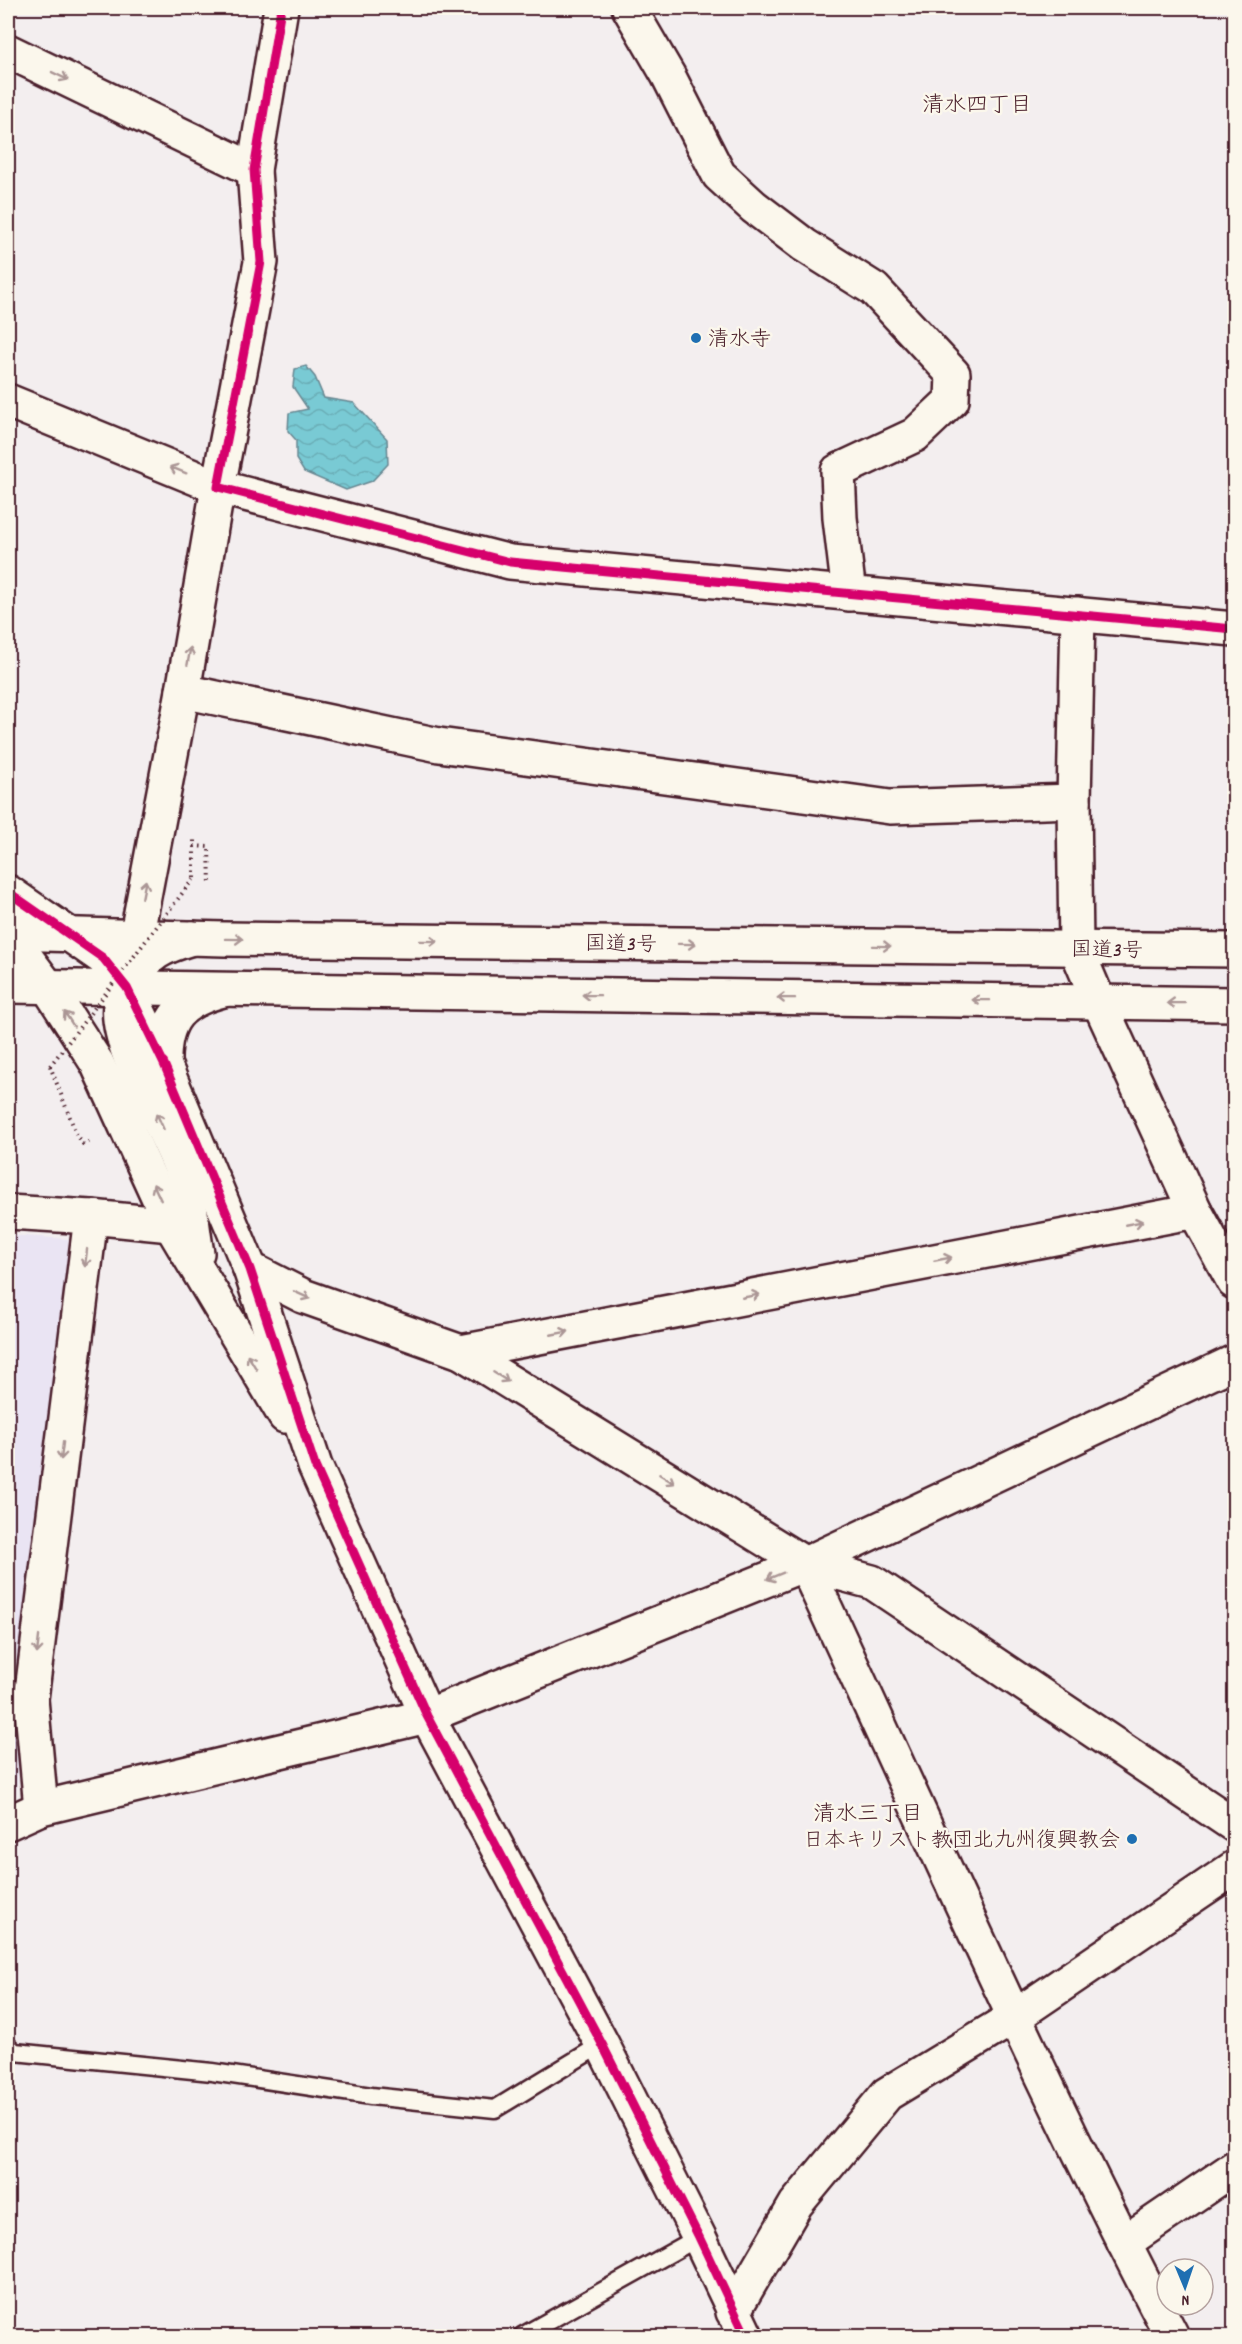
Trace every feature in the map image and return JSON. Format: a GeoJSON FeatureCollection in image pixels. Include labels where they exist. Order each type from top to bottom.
{"type":"FeatureCollection","features":[{"type":"Feature","properties":{"kind":"main road"},"geometry":{"type":"LineString","coordinates":[[127,988],[261,262],[254,170],[281,8]]}},
{"type":"Feature","properties":{"kind":"main road"},"geometry":{"type":"LineString","coordinates":[[629,8],[668,75],[719,175],[754,207],[804,245],[874,289],[953,374],[952,400],[915,435],[838,471],[840,518],[849,594]]}},
{"type":"Feature","properties":{"kind":"main road"},"geometry":{"type":"LineString","coordinates":[[8,51],[254,170]]}},
{"type":"Feature","properties":{"kind":"main road"},"geometry":{"type":"LineString","coordinates":[[8,401],[218,487],[510,562],[1234,629]]}},
{"type":"Feature","properties":{"kind":"main road"},"geometry":{"type":"LineString","coordinates":[[1078,614],[1074,801],[1076,948],[1098,1002],[1195,1211],[1234,1282]]}},
{"type":"Feature","properties":{"kind":"main road"},"geometry":{"type":"LineString","coordinates":[[183,691],[439,745],[890,807],[1074,801]]}},
{"type":"Feature","properties":{"kind":"main road"},"geometry":{"type":"LineString","coordinates":[[8,892],[103,958],[127,988],[164,1064],[250,1269],[315,1466],[427,1716],[602,2044],[699,2237],[733,2329]]}},
{"type":"Feature","properties":{"kind":"main road","name":"国道3号"},"geometry":{"type":"LineString","coordinates":[[8,933],[192,938],[1234,950]]}},
{"type":"Feature","properties":{"kind":"main road"},"geometry":{"type":"LineString","coordinates":[[192,938],[168,945],[153,953],[138,969],[120,1006],[122,1030],[134,1064],[183,1173],[202,1278]]}},
{"type":"Feature","properties":{"kind":"main road"},"geometry":{"type":"LineString","coordinates":[[8,943],[27,959],[48,987],[97,1063],[171,1225],[315,1466]]}},
{"type":"Feature","properties":{"kind":"main road"},"geometry":{"type":"LineString","coordinates":[[8,986],[1234,1004]]}},
{"type":"Feature","properties":{"kind":"main road"},"geometry":{"type":"LineString","coordinates":[[164,1064],[166,1032],[174,1017],[204,995],[223,990]]}},
{"type":"Feature","properties":{"kind":"main road"},"geometry":{"type":"LineString","coordinates":[[461,1352],[1195,1211]]}},
{"type":"Feature","properties":{"kind":"main road"},"geometry":{"type":"LineString","coordinates":[[8,1212],[171,1225]]}},
{"type":"Feature","properties":{"kind":"main road"},"geometry":{"type":"LineString","coordinates":[[41,1808],[31,1699],[91,1217]]}},
{"type":"Feature","properties":{"kind":"main road"},"geometry":{"type":"LineString","coordinates":[[250,1269],[303,1296],[461,1352],[805,1564],[872,1582],[1234,1825]]}},
{"type":"Feature","properties":{"kind":"main road"},"geometry":{"type":"LineString","coordinates":[[8,1823],[41,1808],[427,1716],[805,1564],[1234,1362]]}},
{"type":"Feature","properties":{"kind":"main road"},"geometry":{"type":"LineString","coordinates":[[805,1564],[1014,2017],[1172,2337]]}},
{"type":"Feature","properties":{"kind":"main road"},"geometry":{"type":"LineString","coordinates":[[733,2329],[796,2204],[887,2094],[1014,2017],[1234,1868]]}},
{"type":"Feature","properties":{"kind":"main road"},"geometry":{"type":"LineString","coordinates":[[1124,2243],[1234,2168]]}},
{"type":"Feature","properties":{"kind":"lane"},"geometry":{"type":"LineString","coordinates":[[8,2046],[15,2052],[212,2072],[371,2096],[495,2109],[602,2044]]}},
{"type":"Feature","properties":{"kind":"lane"},"geometry":{"type":"LineString","coordinates":[[522,2337],[699,2237]]}},
{"type":"Feature","properties":{"kind":"path"},"geometry":{"type":"LineString","coordinates":[[194,846],[209,847],[210,886]]}},
{"type":"Feature","properties":{"kind":"path"},"geometry":{"type":"LineString","coordinates":[[96,1139],[83,1144],[50,1066],[194,878]]}},
{"type":"Feature","properties":{"kind":"shaded area"},"geometry":{"type":"Polygon","coordinates":[[[8,1235],[69,1239],[16,1795],[8,1800],[8,1235]]]}},
{"type":"Feature","properties":{"kind":"water"},"geometry":{"type":"Polygon","coordinates":[[[306,366],[315,377],[324,398],[354,403],[387,439],[388,464],[372,481],[346,490],[304,472],[296,459],[296,440],[288,431],[289,413],[308,409],[293,387],[295,369],[306,366]]]}},
{"type":"Feature","properties":{"kind":"cycle path"},"geometry":{"type":"LineString","coordinates":[[281,8],[254,170],[261,262],[218,487],[510,562],[1234,629]]}},
{"type":"Feature","properties":{"kind":"cycle path"},"geometry":{"type":"LineString","coordinates":[[8,892],[103,958],[127,988],[164,1064],[250,1269],[315,1466],[427,1716],[602,2044],[746,2336]]}},
{"type":"Feature","properties":{"kind":"place","name":"清水寺"},"geometry":{"type":"Point","coordinates":[696,338]}},
{"type":"Feature","properties":{"kind":"place","name":"日本キリスト教団北九州復興教会"},"geometry":{"type":"Point","coordinates":[1132,1839]}},
{"type":"Feature","properties":{"kind":"district","name":"清水四丁目"},"geometry":{"type":"Point","coordinates":[977,103]}},
{"type":"Feature","properties":{"kind":"district","name":"清水三丁目"},"geometry":{"type":"Point","coordinates":[868,1812]}}]}
